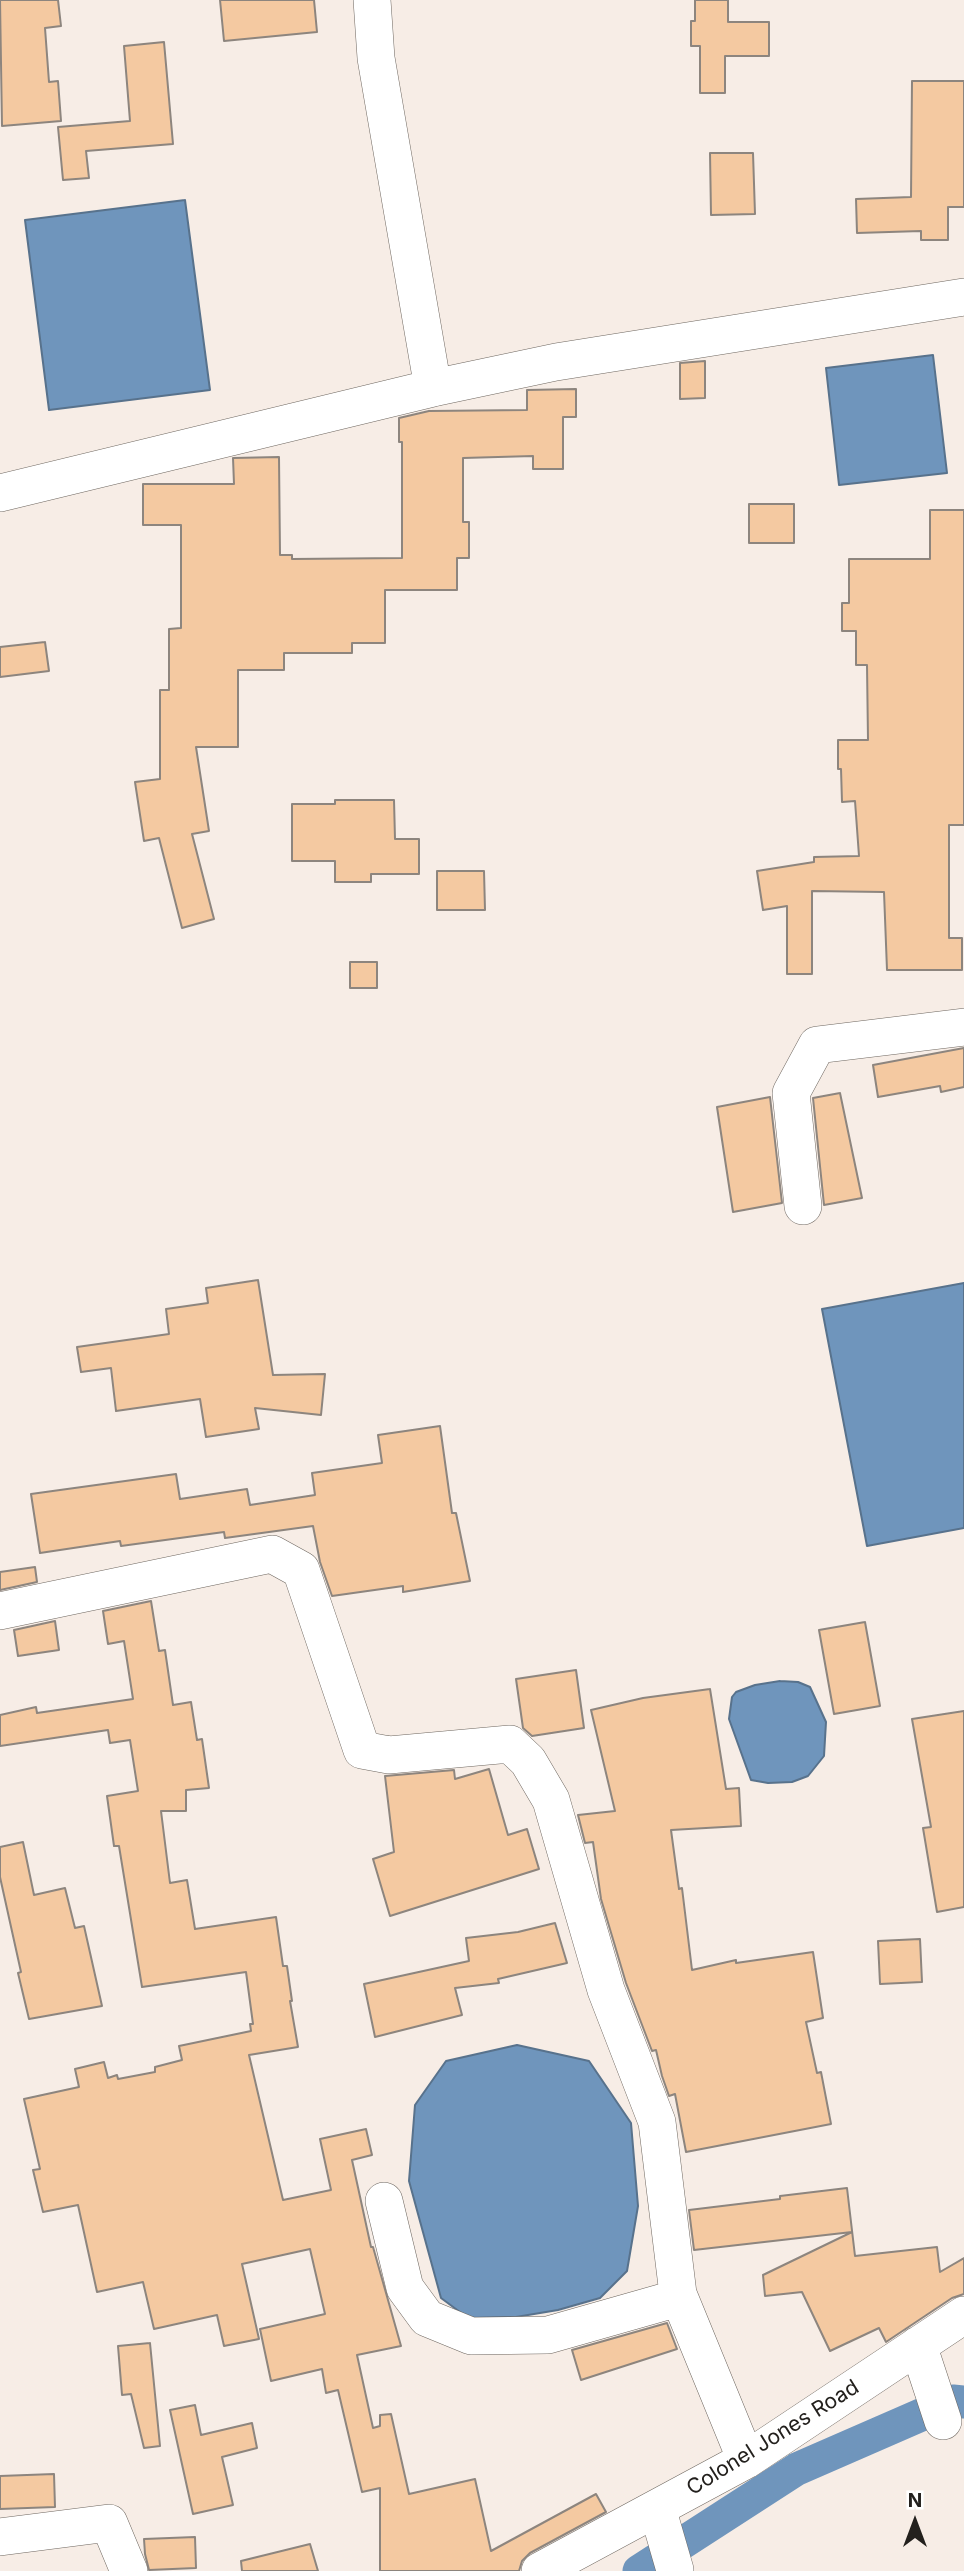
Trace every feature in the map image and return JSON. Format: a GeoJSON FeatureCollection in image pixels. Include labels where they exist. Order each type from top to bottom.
{"type":"FeatureCollection","features":[{"type":"Feature","properties":{"kind":"street"},"geometry":{"type":"LineString","coordinates":[[372,0],[376,58],[433,388]]}},
{"type":"Feature","properties":{"kind":"street"},"geometry":{"type":"LineString","coordinates":[[0,493],[433,388],[556,362],[964,297]]}},
{"type":"Feature","properties":{"kind":"street"},"geometry":{"type":"LineString","coordinates":[[803,1206],[791,1093],[817,1045],[964,1027]]}},
{"type":"Feature","properties":{"kind":"street"},"geometry":{"type":"LineString","coordinates":[[0,1611],[272,1554],[301,1570],[362,1750],[389,1755],[510,1744],[528,1761],[551,1800],[606,1990],[657,2122],[678,2294],[746,2460]]}},
{"type":"Feature","properties":{"kind":"street"},"geometry":{"type":"LineString","coordinates":[[384,2201],[405,2288],[427,2318],[471,2336],[548,2335],[671,2300],[678,2294]]}},
{"type":"Feature","properties":{"kind":"street","name":"Colonel Jones Road"},"geometry":{"type":"LineString","coordinates":[[540,2571],[658,2512],[923,2357],[964,2315]]}},
{"type":"Feature","properties":{"kind":"street"},"geometry":{"type":"LineString","coordinates":[[923,2357],[943,2421]]}},
{"type":"Feature","properties":{"kind":"street"},"geometry":{"type":"LineString","coordinates":[[658,2512],[675,2570]]}},
{"type":"Feature","properties":{"kind":"street"},"geometry":{"type":"LineString","coordinates":[[0,2537],[109,2523],[129,2571]]}},
{"type":"Feature","properties":{"kind":"water"},"geometry":{"type":"Polygon","coordinates":[[[185,200],[210,390],[49,410],[25,220],[185,200]]]}},
{"type":"Feature","properties":{"kind":"water"},"geometry":{"type":"Polygon","coordinates":[[[933,355],[947,473],[839,485],[826,368],[933,355]]]}},
{"type":"Feature","properties":{"kind":"water"},"geometry":{"type":"Polygon","coordinates":[[[964,1283],[964,1528],[867,1546],[822,1309],[964,1283]]]}},
{"type":"Feature","properties":{"kind":"water"},"geometry":{"type":"Polygon","coordinates":[[[780,1681],[798,1682],[810,1687],[826,1722],[824,1756],[808,1776],[792,1782],[768,1783],[751,1780],[729,1719],[732,1697],[736,1692],[755,1685],[780,1681]]]}},
{"type":"Feature","properties":{"kind":"water"},"geometry":{"type":"Polygon","coordinates":[[[517,2045],[589,2061],[631,2123],[638,2206],[627,2271],[600,2298],[558,2310],[516,2317],[468,2318],[441,2298],[409,2181],[415,2105],[446,2061],[517,2045]]]}},
{"type":"Feature","properties":{"kind":"building"},"geometry":{"type":"Polygon","coordinates":[[[0,0],[58,0],[61,26],[45,28],[49,82],[58,81],[61,121],[2,126],[0,0]]]}},
{"type":"Feature","properties":{"kind":"building"},"geometry":{"type":"Polygon","coordinates":[[[220,0],[314,0],[317,32],[224,41],[220,0]]]}},
{"type":"Feature","properties":{"kind":"building"},"geometry":{"type":"Polygon","coordinates":[[[695,0],[728,0],[728,22],[769,22],[769,56],[725,56],[725,93],[700,93],[700,46],[691,46],[691,21],[695,21],[695,0]]]}},
{"type":"Feature","properties":{"kind":"building"},"geometry":{"type":"Polygon","coordinates":[[[164,42],[173,144],[86,151],[89,178],[63,180],[58,127],[130,121],[124,46],[164,42]]]}},
{"type":"Feature","properties":{"kind":"building"},"geometry":{"type":"Polygon","coordinates":[[[912,81],[964,81],[964,207],[948,207],[948,240],[921,240],[921,231],[857,233],[856,199],[911,197],[912,81]]]}},
{"type":"Feature","properties":{"kind":"building"},"geometry":{"type":"Polygon","coordinates":[[[710,153],[753,153],[755,214],[711,215],[710,153]]]}},
{"type":"Feature","properties":{"kind":"building"},"geometry":{"type":"Polygon","coordinates":[[[705,361],[705,398],[680,399],[680,363],[705,361]]]}},
{"type":"Feature","properties":{"kind":"building"},"geometry":{"type":"Polygon","coordinates":[[[576,389],[576,417],[563,417],[563,469],[533,469],[533,456],[463,458],[463,522],[469,522],[469,558],[457,558],[457,590],[385,590],[385,643],[352,643],[352,653],[284,653],[284,670],[238,670],[238,747],[196,747],[209,831],[192,834],[214,919],[182,928],[159,838],[144,841],[135,782],[160,779],[160,690],[169,690],[169,629],[181,628],[181,525],[143,525],[143,484],[234,484],[233,458],[279,457],[280,555],[292,555],[292,559],[402,558],[402,442],[399,442],[399,418],[429,411],[527,410],[527,390],[576,389]]]}},
{"type":"Feature","properties":{"kind":"building"},"geometry":{"type":"Polygon","coordinates":[[[749,504],[794,504],[794,543],[749,543],[749,504]]]}},
{"type":"Feature","properties":{"kind":"building"},"geometry":{"type":"Polygon","coordinates":[[[930,510],[964,510],[964,825],[949,825],[949,938],[962,938],[962,970],[887,970],[884,892],[812,891],[812,974],[787,974],[787,906],[763,910],[757,871],[814,862],[814,857],[859,856],[855,801],[842,802],[841,769],[838,769],[838,740],[868,740],[867,665],[856,665],[856,631],[842,631],[842,603],[849,603],[849,559],[930,559],[930,510]]]}},
{"type":"Feature","properties":{"kind":"building"},"geometry":{"type":"Polygon","coordinates":[[[45,642],[49,671],[0,677],[0,647],[45,642]]]}},
{"type":"Feature","properties":{"kind":"building"},"geometry":{"type":"Polygon","coordinates":[[[335,800],[394,800],[395,839],[419,839],[419,874],[371,874],[371,882],[335,882],[335,861],[292,861],[292,804],[335,804],[335,800]]]}},
{"type":"Feature","properties":{"kind":"building"},"geometry":{"type":"Polygon","coordinates":[[[437,871],[484,871],[485,910],[437,910],[437,871]]]}},
{"type":"Feature","properties":{"kind":"building"},"geometry":{"type":"Polygon","coordinates":[[[350,962],[377,962],[377,988],[350,988],[350,962]]]}},
{"type":"Feature","properties":{"kind":"building"},"geometry":{"type":"Polygon","coordinates":[[[964,1048],[964,1087],[941,1092],[940,1086],[878,1097],[873,1065],[964,1048]]]}},
{"type":"Feature","properties":{"kind":"building"},"geometry":{"type":"Polygon","coordinates":[[[840,1093],[862,1198],[824,1205],[813,1098],[840,1093]]]}},
{"type":"Feature","properties":{"kind":"building"},"geometry":{"type":"Polygon","coordinates":[[[770,1097],[782,1203],[733,1212],[717,1107],[770,1097]]]}},
{"type":"Feature","properties":{"kind":"building"},"geometry":{"type":"Polygon","coordinates":[[[258,1280],[273,1375],[325,1374],[321,1415],[255,1408],[259,1429],[206,1437],[200,1399],[116,1411],[111,1368],[81,1372],[77,1347],[169,1334],[166,1309],[208,1303],[206,1288],[258,1280]]]}},
{"type":"Feature","properties":{"kind":"building"},"geometry":{"type":"Polygon","coordinates":[[[440,1426],[452,1513],[456,1513],[470,1581],[403,1592],[403,1586],[332,1596],[320,1562],[313,1526],[225,1538],[224,1532],[121,1546],[120,1541],[40,1553],[31,1494],[176,1474],[180,1499],[247,1489],[250,1505],[315,1495],[312,1473],[382,1463],[378,1435],[440,1426]]]}},
{"type":"Feature","properties":{"kind":"building"},"geometry":{"type":"Polygon","coordinates":[[[35,1567],[37,1582],[0,1590],[0,1572],[35,1567]]]}},
{"type":"Feature","properties":{"kind":"building"},"geometry":{"type":"Polygon","coordinates":[[[151,1601],[159,1651],[165,1650],[173,1705],[191,1702],[197,1740],[202,1739],[209,1788],[186,1790],[186,1811],[161,1811],[170,1883],[187,1880],[195,1929],[276,1917],[283,1966],[287,1966],[298,2047],[249,2055],[283,2200],[331,2190],[320,2139],[366,2129],[372,2155],[352,2160],[371,2247],[401,2346],[357,2355],[373,2428],[380,2426],[380,2415],[391,2414],[409,2494],[475,2479],[491,2551],[596,2494],[606,2512],[530,2553],[522,2561],[519,2571],[380,2571],[380,2488],[362,2492],[338,2390],[326,2393],[322,2369],[271,2381],[260,2329],[325,2314],[310,2249],[242,2264],[259,2339],[224,2346],[217,2315],[154,2329],[143,2282],[97,2292],[78,2205],[43,2212],[33,2170],[40,2169],[24,2099],[79,2087],[75,2069],[104,2062],[108,2078],[117,2075],[118,2079],[155,2072],[155,2067],[182,2060],[179,2046],[251,2031],[250,2024],[253,2024],[246,1972],[142,1987],[119,1846],[114,1846],[107,1796],[138,1791],[130,1740],[110,1743],[108,1730],[0,1746],[0,1715],[36,1707],[37,1713],[133,1699],[124,1641],[108,1644],[103,1611],[151,1601]]]}},
{"type":"Feature","properties":{"kind":"building"},"geometry":{"type":"Polygon","coordinates":[[[55,1621],[59,1650],[18,1656],[14,1630],[55,1621]]]}},
{"type":"Feature","properties":{"kind":"building"},"geometry":{"type":"Polygon","coordinates":[[[865,1622],[880,1706],[834,1714],[819,1630],[865,1622]]]}},
{"type":"Feature","properties":{"kind":"building"},"geometry":{"type":"Polygon","coordinates":[[[576,1670],[584,1728],[532,1736],[523,1728],[516,1679],[576,1670]]]}},
{"type":"Feature","properties":{"kind":"building"},"geometry":{"type":"Polygon","coordinates":[[[710,1689],[726,1789],[739,1788],[741,1826],[671,1830],[679,1889],[682,1888],[692,1970],[736,1960],[736,1963],[813,1952],[823,2018],[806,2022],[817,2073],[821,2072],[831,2124],[686,2152],[675,2094],[669,2096],[656,2050],[652,2051],[626,1983],[601,1899],[593,1842],[585,1843],[578,1815],[615,1811],[591,1710],[643,1698],[710,1689]]]}},
{"type":"Feature","properties":{"kind":"building"},"geometry":{"type":"Polygon","coordinates":[[[964,1711],[964,1907],[937,1912],[923,1828],[931,1827],[912,1719],[964,1711]]]}},
{"type":"Feature","properties":{"kind":"building"},"geometry":{"type":"Polygon","coordinates":[[[489,1769],[508,1835],[527,1829],[539,1869],[390,1916],[373,1859],[394,1852],[385,1776],[454,1770],[455,1779],[489,1769]]]}},
{"type":"Feature","properties":{"kind":"building"},"geometry":{"type":"Polygon","coordinates":[[[23,1842],[34,1895],[65,1888],[75,1928],[84,1926],[102,2006],[29,2019],[0,1877],[0,1847],[23,1842]]]}},
{"type":"Feature","properties":{"kind":"building"},"geometry":{"type":"Polygon","coordinates":[[[555,1923],[567,1963],[498,1979],[499,1983],[455,1988],[462,2015],[375,2037],[364,1984],[469,1961],[466,1938],[518,1932],[555,1923]]]}},
{"type":"Feature","properties":{"kind":"building"},"geometry":{"type":"Polygon","coordinates":[[[920,1939],[922,1982],[880,1984],[878,1941],[920,1939]]]}},
{"type":"Feature","properties":{"kind":"building"},"geometry":{"type":"Polygon","coordinates":[[[847,2188],[855,2256],[937,2247],[940,2272],[964,2258],[964,2294],[952,2298],[886,2342],[879,2328],[830,2351],[802,2292],[765,2296],[763,2275],[852,2232],[694,2250],[689,2210],[847,2188]]]}},
{"type":"Feature","properties":{"kind":"building"},"geometry":{"type":"Polygon","coordinates":[[[667,2323],[677,2349],[581,2380],[572,2350],[667,2323]]]}},
{"type":"Feature","properties":{"kind":"building"},"geometry":{"type":"Polygon","coordinates":[[[150,2343],[160,2446],[144,2448],[131,2394],[122,2395],[118,2346],[150,2343]]]}},
{"type":"Feature","properties":{"kind":"building"},"geometry":{"type":"Polygon","coordinates":[[[195,2405],[201,2435],[252,2423],[257,2448],[222,2457],[233,2505],[193,2514],[170,2410],[195,2405]]]}},
{"type":"Feature","properties":{"kind":"building"},"geometry":{"type":"Polygon","coordinates":[[[54,2474],[55,2507],[0,2509],[0,2476],[54,2474]]]}},
{"type":"Feature","properties":{"kind":"building"},"geometry":{"type":"Polygon","coordinates":[[[195,2537],[196,2568],[149,2570],[144,2539],[195,2537]]]}},
{"type":"Feature","properties":{"kind":"building"},"geometry":{"type":"Polygon","coordinates":[[[310,2544],[318,2571],[242,2571],[241,2561],[310,2544]]]}},
{"type":"Feature","properties":{"kind":"waterway"},"geometry":{"type":"LineString","coordinates":[[639,2571],[797,2469],[953,2401],[964,2402]]}}]}
